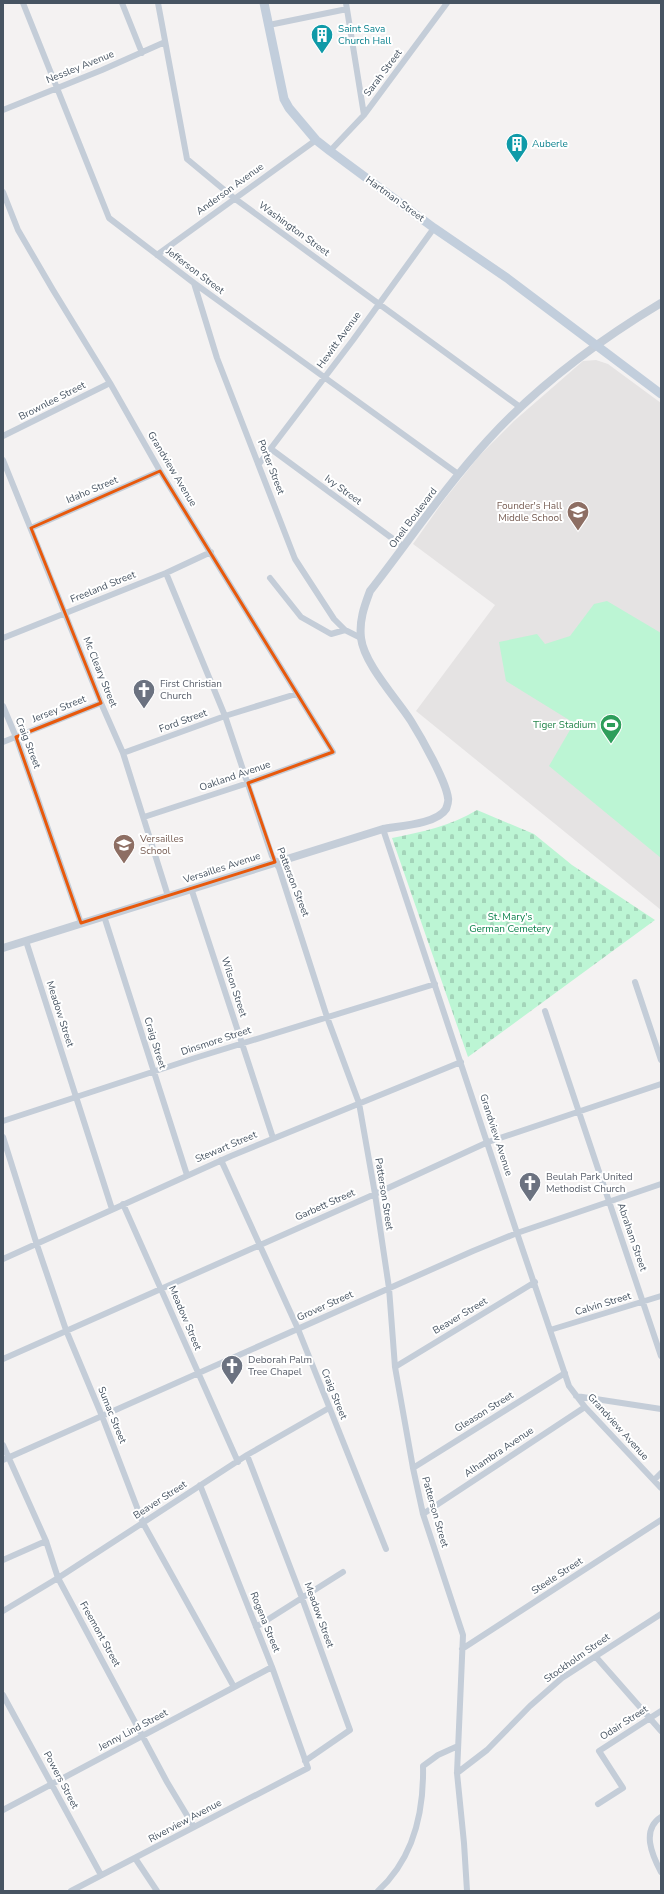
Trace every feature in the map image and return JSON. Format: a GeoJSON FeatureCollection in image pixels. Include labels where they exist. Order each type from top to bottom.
{"type":"FeatureCollection","features":[{"type":"Feature","properties":{"kind":"main road","name":"Hartman Street"},"geometry":{"type":"LineString","coordinates":[[264,3],[284,99],[289,108],[316,140],[434,228],[507,278],[661,394]]}},
{"type":"Feature","properties":{"kind":"street","name":"Jefferson Street"},"geometry":{"type":"LineString","coordinates":[[23,3],[109,218],[194,283],[458,474]]}},
{"type":"Feature","properties":{"kind":"street"},"geometry":{"type":"LineString","coordinates":[[122,3],[142,53]]}},
{"type":"Feature","properties":{"kind":"street","name":"Washington Street"},"geometry":{"type":"LineString","coordinates":[[158,3],[187,159],[234,198],[520,407]]}},
{"type":"Feature","properties":{"kind":"street","name":"Sarah Street"},"geometry":{"type":"LineString","coordinates":[[330,151],[364,115],[447,3]]}},
{"type":"Feature","properties":{"kind":"street"},"geometry":{"type":"LineString","coordinates":[[268,24],[346,6],[364,115]]}},
{"type":"Feature","properties":{"kind":"street","name":"Nessley Avenue"},"geometry":{"type":"LineString","coordinates":[[3,110],[142,53],[165,42]]}},
{"type":"Feature","properties":{"kind":"street","name":"Anderson Avenue"},"geometry":{"type":"LineString","coordinates":[[157,255],[316,140]]}},
{"type":"Feature","properties":{"kind":"street","name":"Grandview Avenue"},"geometry":{"type":"LineString","coordinates":[[3,192],[18,230],[110,383],[160,471],[211,552],[332,752]]}},
{"type":"Feature","properties":{"kind":"street","name":"Hewitt Avenue"},"geometry":{"type":"LineString","coordinates":[[259,464],[434,228]]}},
{"type":"Feature","properties":{"kind":"street","name":"Porter Street"},"geometry":{"type":"LineString","coordinates":[[194,283],[217,358],[295,559],[334,619],[345,630],[361,638]]}},
{"type":"Feature","properties":{"kind":"street","name":"Oneil Boulevard"},"geometry":{"type":"LineString","coordinates":[[446,809],[449,799],[445,785],[411,722],[370,662],[363,649],[361,638],[361,614],[370,591],[458,474],[520,407],[556,376],[618,329],[661,303]]}},
{"type":"Feature","properties":{"kind":"street","name":"Brownlee Street"},"geometry":{"type":"LineString","coordinates":[[3,436],[110,383]]}},
{"type":"Feature","properties":{"kind":"street","name":"Ivy Street"},"geometry":{"type":"LineString","coordinates":[[271,449],[404,547]]}},
{"type":"Feature","properties":{"kind":"street","name":"Mc Cleary Street"},"geometry":{"type":"LineString","coordinates":[[3,460],[100,703],[123,753],[168,896]]}},
{"type":"Feature","properties":{"kind":"street","name":"Idaho Street"},"geometry":{"type":"LineString","coordinates":[[31,528],[160,471]]}},
{"type":"Feature","properties":{"kind":"street","name":"Freeland Street"},"geometry":{"type":"LineString","coordinates":[[3,638],[166,573],[211,552]]}},
{"type":"Feature","properties":{"kind":"street","name":"Patterson Street"},"geometry":{"type":"LineString","coordinates":[[166,573],[225,716],[275,862],[279,868],[296,917],[327,1017],[359,1103],[375,1194],[389,1288],[395,1367],[413,1468],[423,1514],[463,1635],[457,1773],[467,1891]]}},
{"type":"Feature","properties":{"kind":"street"},"geometry":{"type":"LineString","coordinates":[[270,578],[301,617],[331,634],[345,630]]}},
{"type":"Feature","properties":{"kind":"street","name":"Ford Street"},"geometry":{"type":"LineString","coordinates":[[123,753],[225,716],[296,694]]}},
{"type":"Feature","properties":{"kind":"street","name":"Jersey Street"},"geometry":{"type":"LineString","coordinates":[[3,742],[100,703]]}},
{"type":"Feature","properties":{"kind":"street","name":"Craig Street"},"geometry":{"type":"LineString","coordinates":[[3,706],[16,737],[81,923]]}},
{"type":"Feature","properties":{"kind":"street","name":"Oakland Avenue"},"geometry":{"type":"LineString","coordinates":[[144,817],[248,783],[332,752]]}},
{"type":"Feature","properties":{"kind":"street","name":"Versailles Avenue"},"geometry":{"type":"LineString","coordinates":[[3,948],[383,829],[432,820],[446,809]]}},
{"type":"Feature","properties":{"kind":"street","name":"Grandview Avenue"},"geometry":{"type":"LineString","coordinates":[[383,829],[569,1386],[585,1407],[661,1488]]}},
{"type":"Feature","properties":{"kind":"street","name":"Wilson Street"},"geometry":{"type":"LineString","coordinates":[[191,888],[273,1138]]}},
{"type":"Feature","properties":{"kind":"street","name":"Craig Street"},"geometry":{"type":"LineString","coordinates":[[104,916],[153,1072],[188,1175]]}},
{"type":"Feature","properties":{"kind":"street","name":"Meadow Street"},"geometry":{"type":"LineString","coordinates":[[26,940],[112,1209]]}},
{"type":"Feature","properties":{"kind":"street"},"geometry":{"type":"LineString","coordinates":[[635,982],[661,1060]]}},
{"type":"Feature","properties":{"kind":"street","name":"Dinsmore Street"},"geometry":{"type":"LineString","coordinates":[[3,1121],[153,1072],[435,984]]}},
{"type":"Feature","properties":{"kind":"street","name":"Abraham Street"},"geometry":{"type":"LineString","coordinates":[[545,1011],[661,1356]]}},
{"type":"Feature","properties":{"kind":"street","name":"Stewart Street"},"geometry":{"type":"LineString","coordinates":[[3,1259],[37,1245],[112,1209],[221,1160],[461,1062]]}},
{"type":"Feature","properties":{"kind":"street","name":"Garbett Street"},"geometry":{"type":"LineString","coordinates":[[3,1359],[375,1194],[488,1142],[661,1084]]}},
{"type":"Feature","properties":{"kind":"street","name":"Sumac Street"},"geometry":{"type":"LineString","coordinates":[[3,1137],[5,1149],[66,1330],[102,1416],[142,1523],[234,1687]]}},
{"type":"Feature","properties":{"kind":"street","name":"Craig Street"},"geometry":{"type":"LineString","coordinates":[[221,1160],[298,1329],[386,1549]]}},
{"type":"Feature","properties":{"kind":"street","name":"Grover Street"},"geometry":{"type":"LineString","coordinates":[[6,1459],[389,1288],[517,1233],[661,1184]]}},
{"type":"Feature","properties":{"kind":"street","name":"Meadow Street"},"geometry":{"type":"LineString","coordinates":[[123,1204],[197,1374],[238,1462]]}},
{"type":"Feature","properties":{"kind":"street","name":"Beaver Street"},"geometry":{"type":"LineString","coordinates":[[395,1367],[535,1282]]}},
{"type":"Feature","properties":{"kind":"street","name":"Calvin Street"},"geometry":{"type":"LineString","coordinates":[[550,1330],[661,1296]]}},
{"type":"Feature","properties":{"kind":"street","name":"Gleason Street"},"geometry":{"type":"LineString","coordinates":[[413,1468],[565,1373]]}},
{"type":"Feature","properties":{"kind":"street"},"geometry":{"type":"LineString","coordinates":[[576,1396],[661,1408]]}},
{"type":"Feature","properties":{"kind":"street","name":"Alhambra Avenue"},"geometry":{"type":"LineString","coordinates":[[423,1514],[585,1407]]}},
{"type":"Feature","properties":{"kind":"street","name":"Beaver Street"},"geometry":{"type":"LineString","coordinates":[[3,1611],[58,1578],[247,1455],[329,1408]]}},
{"type":"Feature","properties":{"kind":"street","name":"Freemont Street"},"geometry":{"type":"LineString","coordinates":[[3,1444],[6,1459],[46,1540],[58,1578],[144,1735],[167,1782],[194,1827]]}},
{"type":"Feature","properties":{"kind":"street","name":"Meadow Street"},"geometry":{"type":"LineString","coordinates":[[247,1455],[302,1598],[350,1730],[305,1761]]}},
{"type":"Feature","properties":{"kind":"street"},"geometry":{"type":"LineString","coordinates":[[654,1480],[661,1473]]}},
{"type":"Feature","properties":{"kind":"street","name":"Rogena Street"},"geometry":{"type":"LineString","coordinates":[[200,1485],[272,1667],[308,1768]]}},
{"type":"Feature","properties":{"kind":"street","name":"Steele Street"},"geometry":{"type":"LineString","coordinates":[[462,1649],[661,1520]]}},
{"type":"Feature","properties":{"kind":"street"},"geometry":{"type":"LineString","coordinates":[[3,1560],[46,1540]]}},
{"type":"Feature","properties":{"kind":"street"},"geometry":{"type":"LineString","coordinates":[[256,1627],[344,1572]]}},
{"type":"Feature","properties":{"kind":"street","name":"Stockholm Street"},"geometry":{"type":"LineString","coordinates":[[457,1773],[487,1750],[530,1706],[562,1678],[661,1614]]}},
{"type":"Feature","properties":{"kind":"street"},"geometry":{"type":"LineString","coordinates":[[596,1657],[661,1731]]}},
{"type":"Feature","properties":{"kind":"street","name":"Jenny Lind Street"},"geometry":{"type":"LineString","coordinates":[[3,1810],[272,1667]]}},
{"type":"Feature","properties":{"kind":"street","name":"Powers Street"},"geometry":{"type":"LineString","coordinates":[[3,1695],[101,1875]]}},
{"type":"Feature","properties":{"kind":"street","name":"Odair Street"},"geometry":{"type":"LineString","coordinates":[[598,1804],[623,1788],[599,1751],[661,1711]]}},
{"type":"Feature","properties":{"kind":"street"},"geometry":{"type":"LineString","coordinates":[[378,1891],[399,1867],[414,1838],[419,1814],[423,1766],[438,1755],[458,1746]]}},
{"type":"Feature","properties":{"kind":"street","name":"Riverview Avenue"},"geometry":{"type":"LineString","coordinates":[[71,1891],[308,1768]]}},
{"type":"Feature","properties":{"kind":"street"},"geometry":{"type":"LineString","coordinates":[[661,1817],[656,1821],[649,1834],[651,1853],[661,1872]]}},
{"type":"Feature","properties":{"kind":"street"},"geometry":{"type":"LineString","coordinates":[[135,1858],[157,1891]]}},
{"type":"Feature","properties":{"kind":"highlighted area"},"geometry":{"type":"Polygon","coordinates":[[[160,471],[333,752],[248,783],[275,862],[81,923],[16,737],[101,703],[31,528],[160,471]]]}},
{"type":"Feature","properties":{"kind":"shaded area"},"geometry":{"type":"Polygon","coordinates":[[[596,360],[608,364],[661,403],[661,910],[416,711],[495,605],[413,544],[444,500],[479,456],[514,421],[583,361],[596,360]]]}},
{"type":"Feature","properties":{"kind":"green space","name":"Tiger Stadium"},"geometry":{"type":"Polygon","coordinates":[[[607,601],[661,633],[661,858],[549,766],[574,723],[506,681],[499,642],[537,634],[545,644],[570,636],[594,604],[607,601]]]}},
{"type":"Feature","properties":{"kind":"green space","name":"St. Mary's German Cemetery"},"geometry":{"type":"Polygon","coordinates":[[[477,810],[534,834],[572,865],[655,920],[468,1057],[392,838],[425,831],[447,824],[467,816],[477,810]]]}},
{"type":"Feature","properties":{"kind":"place","name":"Saint Sava Church Hall"},"geometry":{"type":"Point","coordinates":[322,54]}},
{"type":"Feature","properties":{"kind":"place","name":"Auberle"},"geometry":{"type":"Point","coordinates":[517,164]}},
{"type":"Feature","properties":{"kind":"place","name":"Founder's Hall Middle School"},"geometry":{"type":"Point","coordinates":[578,532]}},
{"type":"Feature","properties":{"kind":"place","name":"First Christian Church"},"geometry":{"type":"Point","coordinates":[144,710]}},
{"type":"Feature","properties":{"kind":"place","name":"Tiger Stadium"},"geometry":{"type":"Point","coordinates":[611,744]}},
{"type":"Feature","properties":{"kind":"place","name":"Versailles School"},"geometry":{"type":"Point","coordinates":[124,864]}},
{"type":"Feature","properties":{"kind":"place","name":"Beulah Park United Methodist Church"},"geometry":{"type":"Point","coordinates":[530,1202]}},
{"type":"Feature","properties":{"kind":"place","name":"Deborah Palm Tree Chapel"},"geometry":{"type":"Point","coordinates":[232,1386]}}]}
